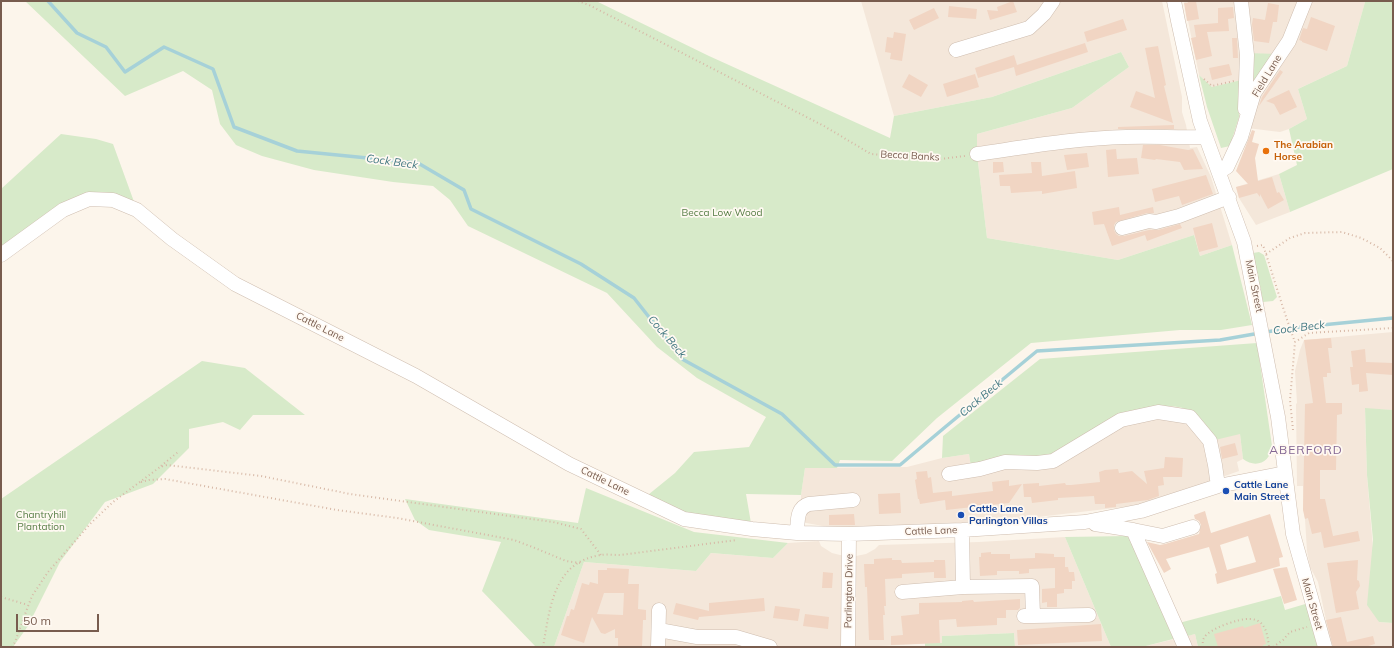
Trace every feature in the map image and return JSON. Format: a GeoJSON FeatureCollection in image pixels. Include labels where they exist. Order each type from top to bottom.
{"type":"FeatureCollection","features":[{"type":"Feature","properties":{"kind":"street"},"geometry":{"type":"LineString","coordinates":[[956,50],[1029,28],[1044,14],[1053,1]]}},
{"type":"Feature","properties":{"kind":"street","name":"Main Street"},"geometry":{"type":"LineString","coordinates":[[1174,1],[1196,106],[1244,242],[1270,367],[1293,534],[1325,647]]}},
{"type":"Feature","properties":{"kind":"street"},"geometry":{"type":"LineString","coordinates":[[1241,1],[1247,55],[1244,98],[1245,122]]}},
{"type":"Feature","properties":{"kind":"street","name":"Field Lane"},"geometry":{"type":"LineString","coordinates":[[1219,172],[1227,166],[1241,137],[1254,93],[1289,41],[1305,1]]}},
{"type":"Feature","properties":{"kind":"street"},"geometry":{"type":"LineString","coordinates":[[977,154],[1084,140],[1126,137],[1206,137]]}},
{"type":"Feature","properties":{"kind":"street"},"geometry":{"type":"LineString","coordinates":[[1122,228],[1149,221],[1156,222],[1179,216],[1229,197]]}},
{"type":"Feature","properties":{"kind":"street","name":"Cattle Lane"},"geometry":{"type":"LineString","coordinates":[[1,256],[63,210],[89,199],[113,200],[137,210],[172,239],[235,284],[416,376],[576,467],[684,520],[796,533],[849,534],[962,530],[1085,522],[1141,511],[1218,486],[1285,473]]}},
{"type":"Feature","properties":{"kind":"street"},"geometry":{"type":"LineString","coordinates":[[949,474],[980,469],[1005,462],[1037,463],[1053,461],[1121,420],[1158,412],[1190,418],[1210,441],[1218,486]]}},
{"type":"Feature","properties":{"kind":"street"},"geometry":{"type":"LineString","coordinates":[[796,533],[799,511],[804,506],[809,504],[853,500]]}},
{"type":"Feature","properties":{"kind":"street"},"geometry":{"type":"LineString","coordinates":[[1085,522],[1163,536],[1193,527]]}},
{"type":"Feature","properties":{"kind":"street"},"geometry":{"type":"LineString","coordinates":[[962,530],[963,587]]}},
{"type":"Feature","properties":{"kind":"street"},"geometry":{"type":"LineString","coordinates":[[1133,530],[1184,647]]}},
{"type":"Feature","properties":{"kind":"street","name":"Parlington Drive"},"geometry":{"type":"LineString","coordinates":[[848,647],[849,534]]}},
{"type":"Feature","properties":{"kind":"street"},"geometry":{"type":"LineString","coordinates":[[902,592],[963,587],[1032,586],[1029,616],[1090,615]]}},
{"type":"Feature","properties":{"kind":"street"},"geometry":{"type":"LineString","coordinates":[[658,647],[659,610]]}},
{"type":"Feature","properties":{"kind":"street"},"geometry":{"type":"LineString","coordinates":[[659,630],[697,637],[736,637],[770,647]]}},
{"type":"Feature","properties":{"kind":"path","name":"Becca Banks"},"geometry":{"type":"LineString","coordinates":[[578,1],[589,5],[824,126],[871,154],[940,159],[977,154]]}},
{"type":"Feature","properties":{"kind":"path"},"geometry":{"type":"LineString","coordinates":[[1190,76],[1199,74],[1212,86],[1245,79]]}},
{"type":"Feature","properties":{"kind":"path"},"geometry":{"type":"LineString","coordinates":[[1266,254],[1290,238],[1305,233],[1342,232],[1361,238],[1380,248],[1393,261]]}},
{"type":"Feature","properties":{"kind":"path"},"geometry":{"type":"LineString","coordinates":[[1244,242],[1254,246],[1263,246],[1281,297],[1284,314],[1295,342],[1290,400],[1294,436]]}},
{"type":"Feature","properties":{"kind":"path"},"geometry":{"type":"LineString","coordinates":[[1295,342],[1309,333],[1393,328]]}},
{"type":"Feature","properties":{"kind":"path"},"geometry":{"type":"LineString","coordinates":[[12,647],[16,642],[32,596],[48,572],[91,523],[113,502],[178,452]]}},
{"type":"Feature","properties":{"kind":"path"},"geometry":{"type":"LineString","coordinates":[[160,467],[167,465],[261,476],[358,495],[553,522],[581,529],[601,555]]}},
{"type":"Feature","properties":{"kind":"path"},"geometry":{"type":"LineString","coordinates":[[138,483],[149,480],[165,479],[337,510],[397,518],[514,540],[566,562],[580,563]]}},
{"type":"Feature","properties":{"kind":"path"},"geometry":{"type":"LineString","coordinates":[[542,647],[551,606],[558,584],[565,574],[575,565],[601,555],[620,555],[738,540]]}},
{"type":"Feature","properties":{"kind":"path"},"geometry":{"type":"LineString","coordinates":[[1,597],[28,605]]}},
{"type":"Feature","properties":{"kind":"path"},"geometry":{"type":"LineString","coordinates":[[1203,647],[1202,643],[1204,637],[1209,631],[1249,618],[1257,620],[1263,624],[1269,647]]}},
{"type":"Feature","properties":{"kind":"path"},"geometry":{"type":"LineString","coordinates":[[1274,647],[1290,632],[1318,623]]}},
{"type":"Feature","properties":{"kind":"shaded area"},"geometry":{"type":"Polygon","coordinates":[[[861,1],[1162,1],[1182,97],[1182,112],[1190,148],[1197,147],[1211,177],[1232,245],[1200,256],[1194,235],[1118,260],[987,238],[977,154],[977,134],[1072,108],[1129,67],[1121,52],[992,97],[894,116],[861,1]]]}},
{"type":"Feature","properties":{"kind":"shaded area"},"geometry":{"type":"Polygon","coordinates":[[[1184,1],[1365,2],[1347,66],[1298,89],[1307,119],[1289,129],[1280,132],[1247,128],[1254,102],[1283,55],[1244,53],[1241,80],[1212,87],[1199,75],[1184,1]]]}},
{"type":"Feature","properties":{"kind":"shaded area"},"geometry":{"type":"Polygon","coordinates":[[[1279,174],[1290,212],[1256,225],[1239,198],[1236,187],[1279,174]]]}},
{"type":"Feature","properties":{"kind":"shaded area"},"geometry":{"type":"Polygon","coordinates":[[[1393,332],[1393,410],[1365,409],[1367,475],[1379,622],[1393,623],[1393,647],[1331,647],[1324,621],[1326,620],[1318,582],[1310,567],[1307,551],[1303,507],[1303,486],[1297,486],[1297,403],[1295,371],[1304,340],[1393,332]]]}},
{"type":"Feature","properties":{"kind":"shaded area"},"geometry":{"type":"Polygon","coordinates":[[[1162,405],[1178,407],[1194,412],[1202,421],[1240,434],[1243,459],[1237,462],[1239,471],[1140,505],[1012,520],[839,529],[801,522],[801,495],[805,468],[907,467],[942,458],[969,454],[971,467],[1145,408],[1162,405]]]}},
{"type":"Feature","properties":{"kind":"shaded area"},"geometry":{"type":"Polygon","coordinates":[[[1065,537],[1111,647],[1015,647],[1014,633],[942,636],[942,643],[857,647],[554,647],[584,562],[696,571],[711,553],[773,558],[788,543],[819,541],[821,546],[832,553],[856,556],[866,554],[879,545],[979,542],[1065,537]]]}},
{"type":"Feature","properties":{"kind":"shaded area"},"geometry":{"type":"Polygon","coordinates":[[[1195,634],[1198,647],[1142,647],[1195,634]]]}},
{"type":"Feature","properties":{"kind":"green space","name":"Becca Low Wood"},"geometry":{"type":"Polygon","coordinates":[[[25,1],[596,1],[709,56],[890,138],[894,116],[992,97],[1121,52],[1129,67],[1072,108],[977,134],[977,154],[987,238],[1118,260],[1194,235],[1200,256],[1232,245],[1252,325],[1221,330],[1180,330],[1031,343],[937,418],[892,461],[840,460],[837,468],[805,468],[801,495],[746,494],[752,529],[684,519],[643,499],[675,473],[694,452],[749,447],[766,417],[697,378],[657,347],[607,293],[468,226],[450,200],[433,186],[393,182],[314,170],[262,156],[236,145],[220,124],[212,90],[183,71],[125,96],[25,1]]]}},
{"type":"Feature","properties":{"kind":"green space"},"geometry":{"type":"Polygon","coordinates":[[[1393,1],[1393,169],[1290,212],[1279,174],[1297,165],[1289,129],[1307,119],[1298,89],[1347,66],[1365,2],[1393,1]]]}},
{"type":"Feature","properties":{"kind":"green space"},"geometry":{"type":"Polygon","coordinates":[[[1249,53],[1276,54],[1247,96],[1249,53]]]}},
{"type":"Feature","properties":{"kind":"green space"},"geometry":{"type":"Polygon","coordinates":[[[1199,75],[1212,87],[1241,80],[1239,117],[1230,146],[1221,148],[1207,107],[1199,75]]]}},
{"type":"Feature","properties":{"kind":"green space"},"geometry":{"type":"Polygon","coordinates":[[[61,134],[96,139],[113,144],[137,210],[89,199],[1,255],[1,189],[61,134]]]}},
{"type":"Feature","properties":{"kind":"green space"},"geometry":{"type":"Polygon","coordinates":[[[1259,252],[1264,255],[1277,297],[1273,301],[1263,302],[1253,253],[1259,252]]]}},
{"type":"Feature","properties":{"kind":"green space"},"geometry":{"type":"Polygon","coordinates":[[[1257,343],[1272,446],[1271,452],[1266,460],[1258,464],[1248,462],[1243,459],[1240,434],[1215,440],[1202,421],[1195,414],[1179,407],[1169,406],[1145,408],[1045,457],[971,467],[969,454],[942,458],[943,436],[1040,359],[1257,343]]]}},
{"type":"Feature","properties":{"kind":"green space","name":"Chantryhill Plantation"},"geometry":{"type":"Polygon","coordinates":[[[202,361],[245,368],[305,415],[253,415],[240,430],[223,422],[189,429],[189,448],[153,484],[105,502],[60,562],[28,626],[13,647],[1,647],[1,499],[202,361]]]}},
{"type":"Feature","properties":{"kind":"green space"},"geometry":{"type":"Polygon","coordinates":[[[1365,408],[1393,410],[1393,623],[1379,622],[1367,605],[1373,540],[1367,475],[1365,408]]]}},
{"type":"Feature","properties":{"kind":"green space"},"geometry":{"type":"Polygon","coordinates":[[[586,488],[694,532],[788,543],[773,558],[711,553],[696,571],[584,562],[554,647],[535,646],[482,591],[501,542],[429,530],[415,520],[405,499],[578,523],[586,488]]]}},
{"type":"Feature","properties":{"kind":"green space"},"geometry":{"type":"Polygon","coordinates":[[[1128,536],[1177,638],[1142,647],[1111,647],[1065,537],[1128,536]]]}},
{"type":"Feature","properties":{"kind":"green space"},"geometry":{"type":"Polygon","coordinates":[[[1281,596],[1285,610],[1312,602],[1325,647],[1198,647],[1195,634],[1184,637],[1179,623],[1281,596]]]}},
{"type":"Feature","properties":{"kind":"green space"},"geometry":{"type":"Polygon","coordinates":[[[1014,633],[1015,647],[925,647],[925,643],[942,643],[942,636],[1014,633]]]}},
{"type":"Feature","properties":{"kind":"building"},"geometry":{"type":"Polygon","coordinates":[[[1013,1],[1017,12],[990,20],[987,10],[998,11],[997,7],[1013,1]]]}},
{"type":"Feature","properties":{"kind":"building"},"geometry":{"type":"Polygon","coordinates":[[[1187,1],[1196,1],[1199,19],[1187,21],[1184,3],[1188,3],[1187,1]]]}},
{"type":"Feature","properties":{"kind":"building"},"geometry":{"type":"Polygon","coordinates":[[[1268,3],[1279,5],[1277,22],[1273,22],[1269,43],[1254,41],[1252,24],[1253,18],[1265,20],[1268,3]]]}},
{"type":"Feature","properties":{"kind":"building"},"geometry":{"type":"Polygon","coordinates":[[[949,6],[977,9],[976,19],[948,17],[949,6]]]}},
{"type":"Feature","properties":{"kind":"building"},"geometry":{"type":"Polygon","coordinates":[[[1233,7],[1234,18],[1228,19],[1229,31],[1207,32],[1212,56],[1196,60],[1191,38],[1196,37],[1194,25],[1218,23],[1218,8],[1233,7]]]}},
{"type":"Feature","properties":{"kind":"building"},"geometry":{"type":"Polygon","coordinates":[[[934,8],[939,18],[914,30],[909,20],[934,8]]]}},
{"type":"Feature","properties":{"kind":"building"},"geometry":{"type":"Polygon","coordinates":[[[1311,17],[1335,26],[1327,51],[1299,40],[1303,28],[1307,29],[1311,17]]]}},
{"type":"Feature","properties":{"kind":"building"},"geometry":{"type":"Polygon","coordinates":[[[1123,19],[1127,30],[1087,42],[1084,32],[1123,19]]]}},
{"type":"Feature","properties":{"kind":"building"},"geometry":{"type":"Polygon","coordinates":[[[894,32],[906,34],[902,61],[890,59],[891,53],[885,52],[887,37],[893,38],[894,32]]]}},
{"type":"Feature","properties":{"kind":"building"},"geometry":{"type":"Polygon","coordinates":[[[1232,38],[1237,38],[1238,58],[1233,58],[1232,38]]]}},
{"type":"Feature","properties":{"kind":"building"},"geometry":{"type":"Polygon","coordinates":[[[1085,43],[1088,52],[1016,76],[1014,67],[978,78],[975,68],[1014,55],[1017,65],[1085,43]]]}},
{"type":"Feature","properties":{"kind":"building"},"geometry":{"type":"Polygon","coordinates":[[[1158,46],[1166,85],[1164,86],[1173,123],[1130,107],[1136,91],[1155,98],[1145,48],[1158,46]]]}},
{"type":"Feature","properties":{"kind":"building"},"geometry":{"type":"Polygon","coordinates":[[[1229,64],[1232,75],[1212,80],[1209,68],[1229,64]]]}},
{"type":"Feature","properties":{"kind":"building"},"geometry":{"type":"Polygon","coordinates":[[[1280,70],[1283,72],[1259,106],[1262,97],[1280,70]]]}},
{"type":"Feature","properties":{"kind":"building"},"geometry":{"type":"Polygon","coordinates":[[[909,74],[928,85],[921,97],[902,87],[909,74]]]}},
{"type":"Feature","properties":{"kind":"building"},"geometry":{"type":"Polygon","coordinates":[[[975,74],[979,87],[947,97],[943,84],[975,74]]]}},
{"type":"Feature","properties":{"kind":"building"},"geometry":{"type":"Polygon","coordinates":[[[1289,90],[1297,107],[1280,115],[1274,104],[1266,101],[1289,90]]]}},
{"type":"Feature","properties":{"kind":"building"},"geometry":{"type":"Polygon","coordinates":[[[1174,125],[1174,129],[1118,129],[1118,127],[1174,125]]]}},
{"type":"Feature","properties":{"kind":"building"},"geometry":{"type":"Polygon","coordinates":[[[1252,130],[1255,131],[1252,142],[1259,144],[1255,158],[1258,181],[1272,177],[1277,193],[1279,192],[1284,200],[1268,209],[1260,194],[1260,197],[1257,193],[1239,198],[1236,187],[1248,184],[1236,171],[1252,130]]]}},
{"type":"Feature","properties":{"kind":"building"},"geometry":{"type":"Polygon","coordinates":[[[1143,145],[1160,145],[1188,150],[1193,149],[1203,169],[1184,170],[1180,162],[1141,158],[1143,145]]]}},
{"type":"Feature","properties":{"kind":"building"},"geometry":{"type":"Polygon","coordinates":[[[1116,149],[1117,159],[1137,158],[1139,174],[1108,177],[1106,150],[1116,149]]]}},
{"type":"Feature","properties":{"kind":"building"},"geometry":{"type":"Polygon","coordinates":[[[1087,153],[1089,167],[1067,170],[1064,155],[1087,153]]]}},
{"type":"Feature","properties":{"kind":"building"},"geometry":{"type":"Polygon","coordinates":[[[993,162],[1003,162],[1004,172],[993,173],[993,162]]]}},
{"type":"Feature","properties":{"kind":"building"},"geometry":{"type":"Polygon","coordinates":[[[1031,162],[1041,162],[1042,176],[1075,171],[1077,188],[1042,194],[1042,191],[1011,193],[1010,186],[1000,186],[999,175],[1032,173],[1031,162]]]}},
{"type":"Feature","properties":{"kind":"building"},"geometry":{"type":"Polygon","coordinates":[[[1206,175],[1213,194],[1182,205],[1179,196],[1155,202],[1152,189],[1206,175]]]}},
{"type":"Feature","properties":{"kind":"building"},"geometry":{"type":"Polygon","coordinates":[[[1119,207],[1120,215],[1153,207],[1154,213],[1147,213],[1116,222],[1114,225],[1114,230],[1119,236],[1149,230],[1158,230],[1180,224],[1182,228],[1147,241],[1145,235],[1112,246],[1104,224],[1094,225],[1092,212],[1119,207]]]}},
{"type":"Feature","properties":{"kind":"building"},"geometry":{"type":"Polygon","coordinates":[[[1212,223],[1218,247],[1199,252],[1193,228],[1212,223]]]}},
{"type":"Feature","properties":{"kind":"building"},"geometry":{"type":"Polygon","coordinates":[[[1331,338],[1332,348],[1328,348],[1331,373],[1327,373],[1327,377],[1323,377],[1326,403],[1342,403],[1342,414],[1337,415],[1336,470],[1320,470],[1320,499],[1325,499],[1333,536],[1358,531],[1360,541],[1324,548],[1321,532],[1312,534],[1308,518],[1305,519],[1303,510],[1305,404],[1313,403],[1304,340],[1331,338]]]}},
{"type":"Feature","properties":{"kind":"building"},"geometry":{"type":"Polygon","coordinates":[[[1365,349],[1366,362],[1393,363],[1393,375],[1366,373],[1368,391],[1359,392],[1359,384],[1352,385],[1350,367],[1353,367],[1351,351],[1365,349]]]}},
{"type":"Feature","properties":{"kind":"building"},"geometry":{"type":"Polygon","coordinates":[[[1235,443],[1238,455],[1222,459],[1220,447],[1235,443]]]}},
{"type":"Feature","properties":{"kind":"building"},"geometry":{"type":"Polygon","coordinates":[[[1165,457],[1183,458],[1182,477],[1163,477],[1164,485],[1158,486],[1159,496],[1148,500],[1116,504],[1116,507],[1105,508],[1105,504],[1095,504],[1094,496],[1058,498],[1058,500],[1032,503],[1031,497],[1024,497],[1023,484],[1039,483],[1039,486],[1065,483],[1066,485],[1071,485],[1100,482],[1099,472],[1105,470],[1118,469],[1119,473],[1132,471],[1147,484],[1144,471],[1164,468],[1165,457]]]}},
{"type":"Feature","properties":{"kind":"building"},"geometry":{"type":"Polygon","coordinates":[[[927,471],[928,478],[931,477],[933,493],[952,491],[952,496],[993,491],[992,482],[1009,480],[1009,486],[1022,484],[1009,503],[946,510],[945,500],[920,504],[915,480],[917,479],[916,472],[927,471]]]}},
{"type":"Feature","properties":{"kind":"building"},"geometry":{"type":"Polygon","coordinates":[[[900,493],[901,513],[879,514],[878,494],[900,493]]]}},
{"type":"Feature","properties":{"kind":"building"},"geometry":{"type":"Polygon","coordinates":[[[1205,511],[1211,533],[1270,514],[1283,557],[1279,558],[1280,566],[1217,584],[1215,574],[1217,573],[1209,547],[1166,559],[1171,569],[1164,573],[1147,542],[1160,545],[1199,534],[1201,525],[1199,521],[1195,519],[1194,515],[1205,511]],[[1248,536],[1220,545],[1227,570],[1256,562],[1248,536]]]}},
{"type":"Feature","properties":{"kind":"building"},"geometry":{"type":"Polygon","coordinates":[[[854,514],[855,525],[829,525],[829,515],[854,514]]]}},
{"type":"Feature","properties":{"kind":"building"},"geometry":{"type":"Polygon","coordinates":[[[991,552],[991,554],[1010,554],[1010,559],[1035,558],[1035,553],[1054,554],[1054,557],[1065,557],[1065,567],[1068,567],[1069,572],[1074,572],[1075,581],[1072,581],[1072,589],[1064,589],[1064,593],[1057,594],[1057,607],[1047,607],[1047,602],[1042,603],[1042,589],[1055,588],[1055,568],[1029,569],[1029,573],[1019,574],[1019,571],[997,571],[997,575],[980,576],[979,557],[981,557],[981,553],[991,552]]]}},
{"type":"Feature","properties":{"kind":"building"},"geometry":{"type":"Polygon","coordinates":[[[892,558],[892,560],[901,560],[902,563],[934,562],[934,560],[945,560],[946,578],[934,578],[934,572],[902,574],[902,578],[885,579],[886,606],[884,606],[885,615],[883,615],[884,640],[869,640],[867,587],[865,587],[864,564],[874,564],[874,559],[892,558]]]}},
{"type":"Feature","properties":{"kind":"building"},"geometry":{"type":"Polygon","coordinates":[[[1358,560],[1357,580],[1359,581],[1360,586],[1356,592],[1359,609],[1336,613],[1327,563],[1358,560]]]}},
{"type":"Feature","properties":{"kind":"building"},"geometry":{"type":"Polygon","coordinates":[[[1287,567],[1297,600],[1284,604],[1273,569],[1287,567]]]}},
{"type":"Feature","properties":{"kind":"building"},"geometry":{"type":"Polygon","coordinates":[[[607,568],[629,569],[628,584],[639,584],[638,609],[646,610],[646,620],[643,620],[642,647],[618,647],[618,638],[615,638],[615,629],[605,634],[601,633],[592,617],[584,643],[561,635],[567,616],[569,616],[571,609],[574,610],[582,583],[589,585],[590,582],[598,584],[598,570],[607,570],[607,568]],[[604,593],[597,614],[623,615],[624,593],[604,593]]]}},
{"type":"Feature","properties":{"kind":"building"},"geometry":{"type":"Polygon","coordinates":[[[823,572],[833,573],[832,588],[822,588],[823,572]]]}},
{"type":"Feature","properties":{"kind":"building"},"geometry":{"type":"Polygon","coordinates":[[[764,598],[765,611],[699,617],[698,620],[673,614],[676,603],[709,611],[709,603],[764,598]]]}},
{"type":"Feature","properties":{"kind":"building"},"geometry":{"type":"Polygon","coordinates":[[[1020,599],[1020,608],[1018,610],[1006,610],[1006,618],[997,618],[997,625],[957,627],[956,619],[939,620],[940,643],[891,645],[891,636],[903,635],[901,616],[919,614],[919,603],[1020,599]]]}},
{"type":"Feature","properties":{"kind":"building"},"geometry":{"type":"Polygon","coordinates":[[[775,606],[800,609],[798,621],[773,618],[775,606]]]}},
{"type":"Feature","properties":{"kind":"building"},"geometry":{"type":"Polygon","coordinates":[[[805,614],[829,617],[828,629],[803,626],[805,614]]]}},
{"type":"Feature","properties":{"kind":"building"},"geometry":{"type":"Polygon","coordinates":[[[1341,617],[1347,642],[1373,636],[1375,644],[1365,647],[1333,647],[1326,620],[1341,617]]]}},
{"type":"Feature","properties":{"kind":"building"},"geometry":{"type":"Polygon","coordinates":[[[1260,623],[1266,644],[1263,645],[1263,647],[1218,647],[1214,634],[1260,623]]]}},
{"type":"Feature","properties":{"kind":"building"},"geometry":{"type":"Polygon","coordinates":[[[1101,624],[1102,641],[1018,645],[1017,630],[1101,624]]]}},
{"type":"Feature","properties":{"kind":"waterway","name":"Cock Beck"},"geometry":{"type":"LineString","coordinates":[[48,1],[77,33],[106,47],[125,72],[164,47],[213,69],[234,127],[297,151],[418,163],[464,190],[471,209],[581,264],[634,298],[682,359],[782,414],[835,465],[900,465],[1037,351],[1220,340],[1260,333]]}},
{"type":"Feature","properties":{"kind":"waterway","name":"Cock Beck"},"geometry":{"type":"LineString","coordinates":[[1266,332],[1291,328],[1393,318]]}},
{"type":"Feature","properties":{"kind":"place","name":"The Arabian Horse"},"geometry":{"type":"Point","coordinates":[1266,151]}},
{"type":"Feature","properties":{"kind":"place","name":"Cattle Lane Main Street"},"geometry":{"type":"Point","coordinates":[1226,491]}},
{"type":"Feature","properties":{"kind":"place","name":"Cattle Lane Parlington Villas"},"geometry":{"type":"Point","coordinates":[961,515]}},
{"type":"Feature","properties":{"kind":"district","name":"ABERFORD"},"geometry":{"type":"Point","coordinates":[1306,450]}}]}
